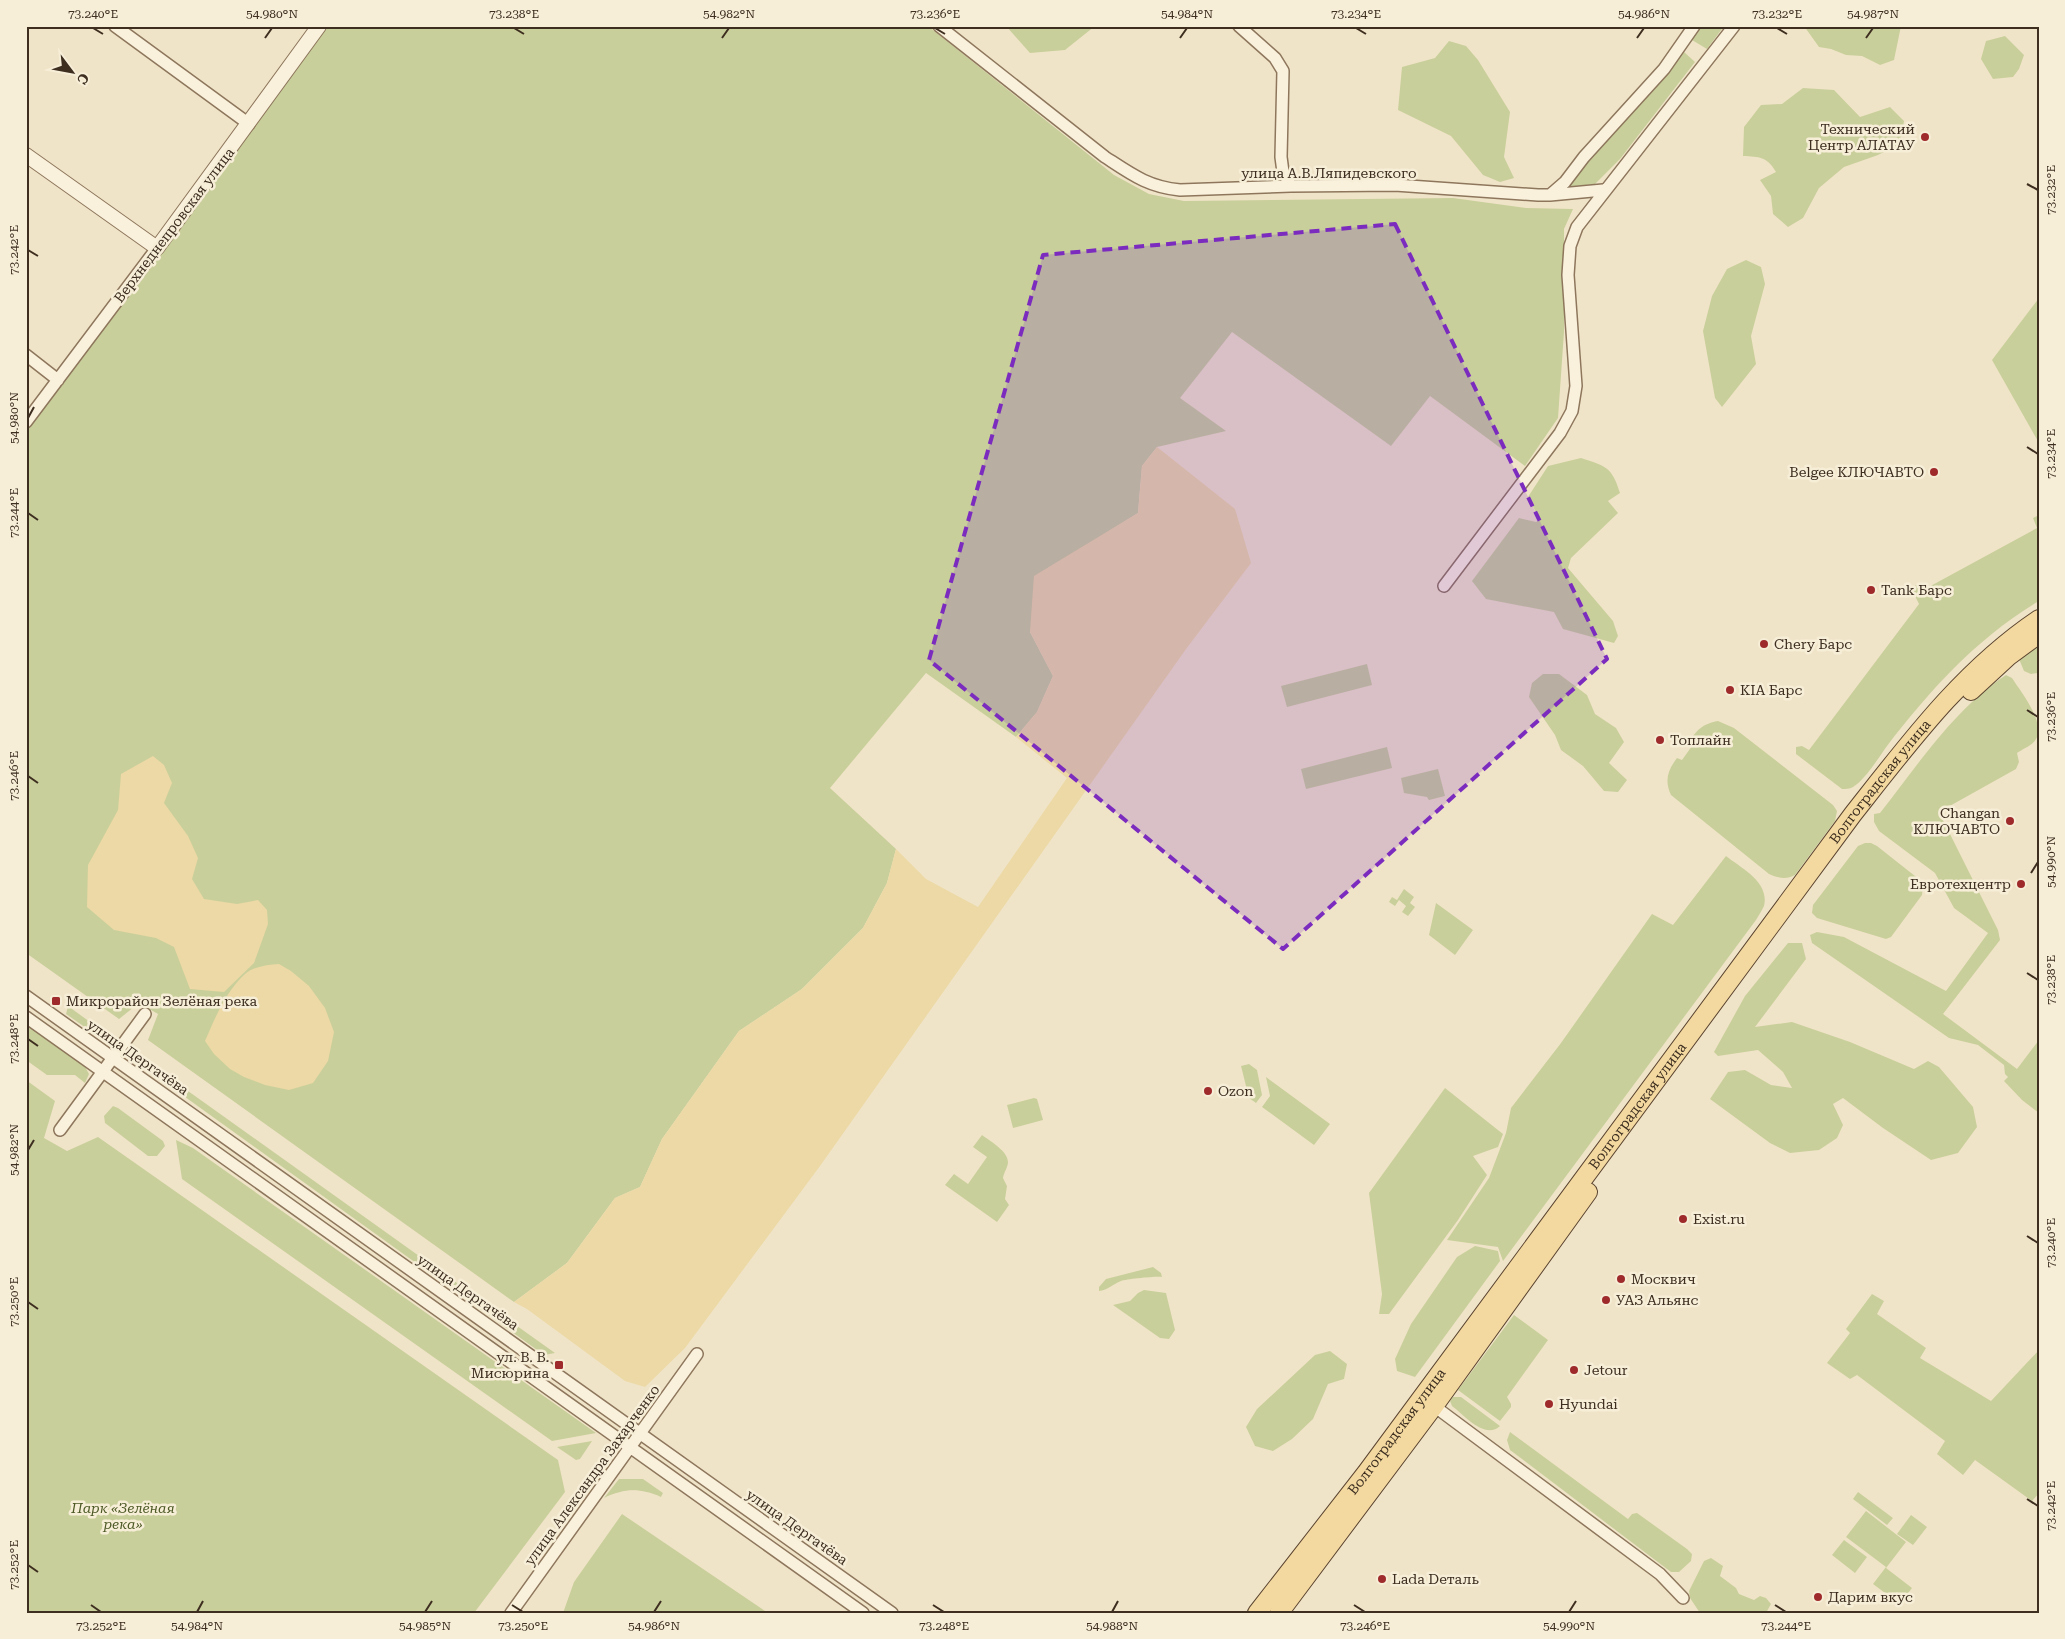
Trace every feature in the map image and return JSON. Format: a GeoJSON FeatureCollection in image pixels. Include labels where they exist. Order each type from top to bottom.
{"type":"FeatureCollection","features":[{"type":"Feature","properties":{"kind":"main road","name":"Волгоградская улица"},"geometry":{"type":"LineString","coordinates":[[1279,1613],[1434,1406],[1541,1246],[1853,814],[1930,717],[1962,682],[2004,644],[2039,619]]}},
{"type":"Feature","properties":{"kind":"main road","name":"Волгоградская улица"},"geometry":{"type":"LineString","coordinates":[[1257,1613],[1326,1527],[1630,1133],[1862,822],[1939,725],[1970,691],[2008,656],[2039,634]]}},
{"type":"Feature","properties":{"kind":"street"},"geometry":{"type":"LineString","coordinates":[[115,26],[249,124]]}},
{"type":"Feature","properties":{"kind":"street","name":"Верхнеднепровская улица"},"geometry":{"type":"LineString","coordinates":[[26,422],[249,124],[319,26]]}},
{"type":"Feature","properties":{"kind":"street","name":"улица А.В.Ляпидевского"},"geometry":{"type":"LineString","coordinates":[[939,26],[1105,157],[1148,184],[1163,188],[1180,190],[1395,185],[1516,195],[1550,195],[1603,190]]}},
{"type":"Feature","properties":{"kind":"street"},"geometry":{"type":"LineString","coordinates":[[1239,26],[1275,58],[1283,72],[1281,157],[1283,172],[1291,186]]}},
{"type":"Feature","properties":{"kind":"street"},"geometry":{"type":"LineString","coordinates":[[1550,195],[1565,182],[1584,157],[1664,69],[1694,26]]}},
{"type":"Feature","properties":{"kind":"street"},"geometry":{"type":"LineString","coordinates":[[1444,586],[1560,433],[1572,411],[1576,386],[1568,275],[1570,246],[1577,227],[1603,190],[1734,26]]}},
{"type":"Feature","properties":{"kind":"street"},"geometry":{"type":"LineString","coordinates":[[26,154],[157,248]]}},
{"type":"Feature","properties":{"kind":"street"},"geometry":{"type":"LineString","coordinates":[[26,355],[58,380]]}},
{"type":"Feature","properties":{"kind":"street","name":"улица Дергачёва"},"geometry":{"type":"LineString","coordinates":[[26,996],[108,1064],[629,1446],[863,1613]]}},
{"type":"Feature","properties":{"kind":"street"},"geometry":{"type":"LineString","coordinates":[[60,1130],[145,1014]]}},
{"type":"Feature","properties":{"kind":"street","name":"улица Дергачёва"},"geometry":{"type":"LineString","coordinates":[[26,1017],[108,1064],[640,1432],[662,1450],[892,1613]]}},
{"type":"Feature","properties":{"kind":"street","name":"улица Александра Захарченко"},"geometry":{"type":"LineString","coordinates":[[511,1613],[629,1446],[697,1354]]}},
{"type":"Feature","properties":{"kind":"street"},"geometry":{"type":"LineString","coordinates":[[1434,1406],[1660,1574],[1683,1598]]}},
{"type":"Feature","properties":{"kind":"highlighted area"},"geometry":{"type":"Polygon","coordinates":[[[1395,224],[1607,659],[1283,949],[929,660],[1043,255],[1395,224]]]}},
{"type":"Feature","properties":{"kind":"green space"},"geometry":{"type":"Polygon","coordinates":[[[324,26],[928,26],[1114,175],[1149,194],[1184,201],[1453,198],[1526,208],[1573,209],[1564,229],[1564,332],[1558,418],[1525,466],[1430,396],[1391,446],[1232,332],[1180,398],[1226,431],[1157,447],[1142,466],[1138,513],[1106,533],[1030,632],[1053,676],[1037,712],[1016,737],[926,673],[830,788],[896,849],[887,883],[863,928],[802,989],[739,1031],[662,1139],[640,1187],[615,1198],[567,1263],[514,1302],[148,1040],[158,1014],[139,1003],[119,1019],[26,953],[26,430],[324,26]]]}},
{"type":"Feature","properties":{"kind":"green space"},"geometry":{"type":"Polygon","coordinates":[[[1006,26],[1095,26],[1065,50],[1030,53],[1006,26]]]}},
{"type":"Feature","properties":{"kind":"green space"},"geometry":{"type":"Polygon","coordinates":[[[1700,26],[1724,26],[1707,49],[1692,40],[1700,26]]]}},
{"type":"Feature","properties":{"kind":"green space"},"geometry":{"type":"Polygon","coordinates":[[[1804,26],[1901,26],[1894,60],[1880,65],[1862,56],[1846,55],[1819,47],[1804,26]]]}},
{"type":"Feature","properties":{"kind":"green space"},"geometry":{"type":"Polygon","coordinates":[[[2005,36],[2024,55],[2019,69],[2013,77],[1993,79],[1981,59],[1986,41],[2005,36]]]}},
{"type":"Feature","properties":{"kind":"green space"},"geometry":{"type":"Polygon","coordinates":[[[1449,41],[1466,46],[1478,60],[1510,112],[1504,157],[1514,178],[1500,182],[1483,175],[1451,136],[1398,110],[1402,67],[1435,58],[1449,41]]]}},
{"type":"Feature","properties":{"kind":"green space"},"geometry":{"type":"Polygon","coordinates":[[[1683,51],[1695,62],[1620,159],[1595,184],[1566,187],[1601,145],[1649,95],[1683,51]]]}},
{"type":"Feature","properties":{"kind":"green space"},"geometry":{"type":"Polygon","coordinates":[[[1803,88],[1834,90],[1860,117],[1890,107],[1904,121],[1900,144],[1878,155],[1844,167],[1819,188],[1803,218],[1788,227],[1773,214],[1771,196],[1760,180],[1776,172],[1773,167],[1762,158],[1743,156],[1744,127],[1761,105],[1782,104],[1803,88]]]}},
{"type":"Feature","properties":{"kind":"green space"},"geometry":{"type":"Polygon","coordinates":[[[1746,260],[1761,267],[1765,284],[1751,336],[1756,364],[1722,407],[1715,398],[1703,331],[1712,296],[1727,269],[1746,260]]]}},
{"type":"Feature","properties":{"kind":"green space"},"geometry":{"type":"Polygon","coordinates":[[[2039,298],[2039,443],[1992,360],[2039,298]]]}},
{"type":"Feature","properties":{"kind":"green space"},"geometry":{"type":"Polygon","coordinates":[[[1581,458],[1597,463],[1607,469],[1614,478],[1620,493],[1608,501],[1618,513],[1571,558],[1568,568],[1613,621],[1618,636],[1614,643],[1563,629],[1554,612],[1486,599],[1472,581],[1519,518],[1536,522],[1540,520],[1528,497],[1548,466],[1581,458]]]}},
{"type":"Feature","properties":{"kind":"green space"},"geometry":{"type":"Polygon","coordinates":[[[2039,515],[2039,601],[1996,631],[1956,666],[1903,725],[1858,784],[1852,788],[1842,789],[1796,754],[1796,747],[1802,746],[1809,750],[1919,604],[1911,588],[1920,583],[1925,589],[2037,528],[2033,518],[2039,515]]]}},
{"type":"Feature","properties":{"kind":"green space"},"geometry":{"type":"Polygon","coordinates":[[[2039,643],[2039,674],[2031,674],[2024,671],[2019,659],[2039,643]]]}},
{"type":"Feature","properties":{"kind":"green space"},"geometry":{"type":"Polygon","coordinates":[[[1367,664],[1372,685],[1287,707],[1281,686],[1367,664]]]}},
{"type":"Feature","properties":{"kind":"green space"},"geometry":{"type":"Polygon","coordinates":[[[1543,674],[1559,674],[1587,695],[1595,714],[1616,728],[1624,742],[1609,763],[1627,780],[1618,792],[1604,791],[1583,766],[1561,750],[1555,735],[1529,697],[1532,683],[1543,674]]]}},
{"type":"Feature","properties":{"kind":"green space"},"geometry":{"type":"Polygon","coordinates":[[[2006,675],[2012,678],[2035,716],[2038,725],[2036,739],[2017,753],[2019,762],[2016,769],[1939,812],[1998,930],[2000,940],[1943,1014],[2017,1069],[2039,1040],[2039,1113],[2022,1100],[2004,1081],[2008,1077],[2005,1074],[2004,1065],[1978,1045],[1949,1038],[1812,943],[1810,935],[1817,932],[1844,937],[1946,991],[1988,933],[1954,908],[1935,873],[1879,831],[1874,822],[1874,814],[1880,813],[1953,721],[1987,688],[2006,675]]]}},
{"type":"Feature","properties":{"kind":"green space"},"geometry":{"type":"Polygon","coordinates":[[[1718,721],[1734,728],[1833,805],[1837,811],[1835,821],[1795,875],[1782,878],[1769,874],[1671,795],[1667,780],[1674,762],[1677,758],[1682,760],[1692,746],[1688,743],[1697,731],[1708,724],[1718,721]]]}},
{"type":"Feature","properties":{"kind":"green space"},"geometry":{"type":"Polygon","coordinates":[[[1387,747],[1392,768],[1306,789],[1301,769],[1387,747]]]}},
{"type":"Feature","properties":{"kind":"green space"},"geometry":{"type":"Polygon","coordinates":[[[1438,769],[1445,796],[1429,800],[1427,797],[1404,793],[1401,778],[1438,769]]]}},
{"type":"Feature","properties":{"kind":"green space"},"geometry":{"type":"Polygon","coordinates":[[[1865,843],[1877,846],[1920,880],[1923,886],[1922,895],[1891,937],[1886,939],[1817,918],[1812,913],[1813,905],[1858,846],[1865,843]]]}},
{"type":"Feature","properties":{"kind":"green space"},"geometry":{"type":"Polygon","coordinates":[[[1726,856],[1753,876],[1763,890],[1765,897],[1764,906],[1756,920],[1503,1261],[1498,1247],[1447,1240],[1489,1178],[1506,1133],[1511,1108],[1561,1043],[1652,914],[1673,925],[1726,856]]]}},
{"type":"Feature","properties":{"kind":"green space"},"geometry":{"type":"Polygon","coordinates":[[[1404,889],[1414,897],[1410,903],[1415,907],[1408,916],[1402,912],[1406,906],[1399,900],[1395,906],[1389,902],[1392,897],[1397,900],[1404,889]]]}},
{"type":"Feature","properties":{"kind":"green space"},"geometry":{"type":"Polygon","coordinates":[[[1436,903],[1473,930],[1455,955],[1429,935],[1436,903]]]}},
{"type":"Feature","properties":{"kind":"green space"},"geometry":{"type":"Polygon","coordinates":[[[1788,943],[1802,943],[1806,959],[1755,1027],[1792,1022],[1850,1042],[1914,1069],[1928,1061],[1939,1067],[1973,1107],[1977,1127],[1958,1153],[1931,1160],[1843,1098],[1833,1104],[1843,1125],[1837,1138],[1819,1150],[1790,1153],[1770,1143],[1710,1099],[1728,1072],[1745,1070],[1771,1085],[1792,1088],[1783,1072],[1758,1050],[1718,1056],[1714,1052],[1745,996],[1788,943]]]}},
{"type":"Feature","properties":{"kind":"green space"},"geometry":{"type":"Polygon","coordinates":[[[68,1006],[112,1038],[105,1041],[66,1014],[68,1006]]]}},
{"type":"Feature","properties":{"kind":"green space"},"geometry":{"type":"Polygon","coordinates":[[[26,1024],[84,1065],[89,1074],[85,1083],[75,1075],[47,1075],[26,1060],[26,1024]]]}},
{"type":"Feature","properties":{"kind":"green space"},"geometry":{"type":"Polygon","coordinates":[[[1249,1064],[1257,1070],[1262,1095],[1256,1103],[1249,1098],[1241,1066],[1249,1064]]]}},
{"type":"Feature","properties":{"kind":"green space"},"geometry":{"type":"Polygon","coordinates":[[[153,1066],[555,1353],[544,1355],[149,1071],[153,1066]]]}},
{"type":"Feature","properties":{"kind":"green space"},"geometry":{"type":"Polygon","coordinates":[[[1266,1077],[1330,1124],[1314,1145],[1262,1107],[1270,1096],[1266,1077]]]}},
{"type":"Feature","properties":{"kind":"green space","name":"Парк «Зелёная река»"},"geometry":{"type":"Polygon","coordinates":[[[26,1080],[55,1101],[44,1138],[67,1151],[98,1137],[558,1460],[565,1492],[474,1613],[26,1613],[26,1080]]]}},
{"type":"Feature","properties":{"kind":"green space"},"geometry":{"type":"Polygon","coordinates":[[[1445,1088],[1503,1134],[1498,1147],[1473,1156],[1487,1175],[1458,1220],[1389,1314],[1379,1314],[1382,1294],[1369,1193],[1445,1088]]]}},
{"type":"Feature","properties":{"kind":"green space"},"geometry":{"type":"Polygon","coordinates":[[[1034,1098],[1037,1099],[1043,1120],[1013,1128],[1007,1105],[1034,1098]]]}},
{"type":"Feature","properties":{"kind":"green space"},"geometry":{"type":"Polygon","coordinates":[[[113,1106],[163,1141],[165,1146],[157,1156],[148,1156],[105,1123],[104,1116],[113,1106]]]}},
{"type":"Feature","properties":{"kind":"green space"},"geometry":{"type":"Polygon","coordinates":[[[982,1135],[1002,1150],[1008,1162],[1003,1178],[1007,1186],[1005,1199],[1009,1205],[997,1222],[945,1185],[954,1174],[968,1184],[987,1157],[973,1147],[982,1135]]]}},
{"type":"Feature","properties":{"kind":"green space"},"geometry":{"type":"Polygon","coordinates":[[[176,1140],[193,1148],[596,1433],[552,1441],[182,1179],[176,1140]]]}},
{"type":"Feature","properties":{"kind":"green space"},"geometry":{"type":"Polygon","coordinates":[[[1475,1246],[1498,1251],[1500,1261],[1415,1377],[1397,1371],[1395,1359],[1411,1324],[1457,1257],[1475,1246]]]}},
{"type":"Feature","properties":{"kind":"green space"},"geometry":{"type":"Polygon","coordinates":[[[1153,1267],[1161,1273],[1162,1277],[1124,1280],[1099,1291],[1099,1287],[1106,1279],[1153,1267]]]}},
{"type":"Feature","properties":{"kind":"green space"},"geometry":{"type":"Polygon","coordinates":[[[1144,1290],[1166,1293],[1175,1330],[1169,1339],[1160,1338],[1113,1305],[1130,1301],[1144,1290]]]}},
{"type":"Feature","properties":{"kind":"green space"},"geometry":{"type":"Polygon","coordinates":[[[1872,1294],[1884,1301],[1877,1314],[1926,1348],[1920,1358],[1991,1401],[2039,1350],[2039,1493],[2032,1501],[1975,1460],[1963,1475],[1937,1454],[1945,1441],[1857,1375],[1850,1379],[1827,1363],[1850,1333],[1846,1329],[1872,1294]]]}},
{"type":"Feature","properties":{"kind":"green space"},"geometry":{"type":"Polygon","coordinates":[[[1514,1315],[1548,1340],[1507,1397],[1511,1407],[1500,1421],[1458,1390],[1514,1315]]]}},
{"type":"Feature","properties":{"kind":"green space"},"geometry":{"type":"Polygon","coordinates":[[[1330,1351],[1347,1364],[1344,1379],[1328,1384],[1313,1419],[1292,1439],[1273,1451],[1255,1446],[1246,1427],[1257,1409],[1315,1355],[1330,1351]]]}},
{"type":"Feature","properties":{"kind":"green space"},"geometry":{"type":"Polygon","coordinates":[[[1453,1397],[1461,1397],[1500,1426],[1494,1430],[1488,1430],[1475,1425],[1452,1406],[1450,1401],[1453,1397]]]}},
{"type":"Feature","properties":{"kind":"green space"},"geometry":{"type":"Polygon","coordinates":[[[1510,1432],[1628,1519],[1632,1514],[1637,1513],[1687,1549],[1692,1554],[1691,1561],[1679,1572],[1671,1572],[1510,1450],[1507,1440],[1510,1432]]]}},
{"type":"Feature","properties":{"kind":"green space"},"geometry":{"type":"Polygon","coordinates":[[[592,1441],[580,1459],[576,1460],[557,1447],[592,1441]]]}},
{"type":"Feature","properties":{"kind":"green space"},"geometry":{"type":"Polygon","coordinates":[[[619,1479],[643,1479],[663,1493],[661,1497],[632,1490],[619,1492],[604,1498],[619,1479]]]}},
{"type":"Feature","properties":{"kind":"green space"},"geometry":{"type":"Polygon","coordinates":[[[1858,1492],[1893,1518],[1887,1525],[1853,1499],[1858,1492]]]}},
{"type":"Feature","properties":{"kind":"green space"},"geometry":{"type":"Polygon","coordinates":[[[1866,1511],[1906,1542],[1886,1568],[1912,1588],[1900,1604],[1873,1584],[1886,1567],[1846,1537],[1866,1511]]]}},
{"type":"Feature","properties":{"kind":"green space"},"geometry":{"type":"Polygon","coordinates":[[[622,1514],[768,1613],[563,1613],[574,1582],[622,1514]]]}},
{"type":"Feature","properties":{"kind":"green space"},"geometry":{"type":"Polygon","coordinates":[[[1911,1515],[1927,1527],[1913,1545],[1897,1534],[1911,1515]]]}},
{"type":"Feature","properties":{"kind":"green space"},"geometry":{"type":"Polygon","coordinates":[[[1844,1540],[1867,1557],[1855,1573],[1832,1555],[1844,1540]]]}},
{"type":"Feature","properties":{"kind":"green space"},"geometry":{"type":"Polygon","coordinates":[[[1711,1558],[1723,1566],[1720,1576],[1736,1588],[1739,1594],[1754,1600],[1760,1596],[1766,1598],[1771,1604],[1766,1613],[1700,1613],[1690,1598],[1689,1591],[1704,1561],[1711,1558]]]}},
{"type":"Feature","properties":{"kind":"sand"},"geometry":{"type":"Polygon","coordinates":[[[1157,447],[1235,509],[1251,563],[1186,649],[820,1166],[685,1348],[645,1387],[625,1381],[527,1309],[514,1302],[567,1263],[615,1198],[640,1187],[662,1139],[739,1031],[802,989],[863,928],[887,883],[896,849],[926,879],[978,907],[1067,778],[1016,737],[1037,712],[1053,676],[1030,632],[1034,576],[1138,513],[1142,466],[1157,447]]]}},
{"type":"Feature","properties":{"kind":"sand"},"geometry":{"type":"Polygon","coordinates":[[[153,756],[164,765],[172,783],[164,803],[188,836],[198,858],[192,879],[204,899],[237,904],[258,900],[267,910],[268,924],[254,963],[224,992],[190,989],[174,947],[156,938],[114,930],[87,907],[88,865],[118,810],[121,774],[153,756]]]}},
{"type":"Feature","properties":{"kind":"sand"},"geometry":{"type":"Polygon","coordinates":[[[279,964],[309,986],[325,1008],[334,1032],[328,1061],[313,1083],[289,1090],[265,1085],[230,1069],[214,1054],[205,1041],[222,1005],[238,981],[253,969],[279,964]]]}},
{"type":"Feature","properties":{"kind":"place","name":"Технический Центр АЛАТАУ"},"geometry":{"type":"Point","coordinates":[1925,137]}},
{"type":"Feature","properties":{"kind":"place","name":"Belgee КЛЮЧАВТО"},"geometry":{"type":"Point","coordinates":[1934,472]}},
{"type":"Feature","properties":{"kind":"place","name":"Tank Барс"},"geometry":{"type":"Point","coordinates":[1871,590]}},
{"type":"Feature","properties":{"kind":"place","name":"Chery Барс"},"geometry":{"type":"Point","coordinates":[1764,644]}},
{"type":"Feature","properties":{"kind":"place","name":"KIA Барс"},"geometry":{"type":"Point","coordinates":[1730,690]}},
{"type":"Feature","properties":{"kind":"place","name":"Топлайн"},"geometry":{"type":"Point","coordinates":[1660,740]}},
{"type":"Feature","properties":{"kind":"place","name":"Changan КЛЮЧАВТО"},"geometry":{"type":"Point","coordinates":[2010,821]}},
{"type":"Feature","properties":{"kind":"place","name":"Евротехцентр"},"geometry":{"type":"Point","coordinates":[2021,884]}},
{"type":"Feature","properties":{"kind":"place","name":"Микрорайон Зелёная река"},"geometry":{"type":"Point","coordinates":[56,1001]}},
{"type":"Feature","properties":{"kind":"place","name":"Ozon"},"geometry":{"type":"Point","coordinates":[1208,1091]}},
{"type":"Feature","properties":{"kind":"place","name":"Exist.ru"},"geometry":{"type":"Point","coordinates":[1683,1219]}},
{"type":"Feature","properties":{"kind":"place","name":"Москвич"},"geometry":{"type":"Point","coordinates":[1621,1279]}},
{"type":"Feature","properties":{"kind":"place","name":"УАЗ Альянс"},"geometry":{"type":"Point","coordinates":[1606,1300]}},
{"type":"Feature","properties":{"kind":"place","name":"ул. В. В. Мисюрина"},"geometry":{"type":"Point","coordinates":[559,1365]}},
{"type":"Feature","properties":{"kind":"place","name":"Jetour"},"geometry":{"type":"Point","coordinates":[1574,1370]}},
{"type":"Feature","properties":{"kind":"place","name":"Hyundai"},"geometry":{"type":"Point","coordinates":[1549,1404]}},
{"type":"Feature","properties":{"kind":"place","name":"Lada Dеталь"},"geometry":{"type":"Point","coordinates":[1382,1579]}},
{"type":"Feature","properties":{"kind":"place","name":"Дарим вкус"},"geometry":{"type":"Point","coordinates":[1818,1597]}}]}
